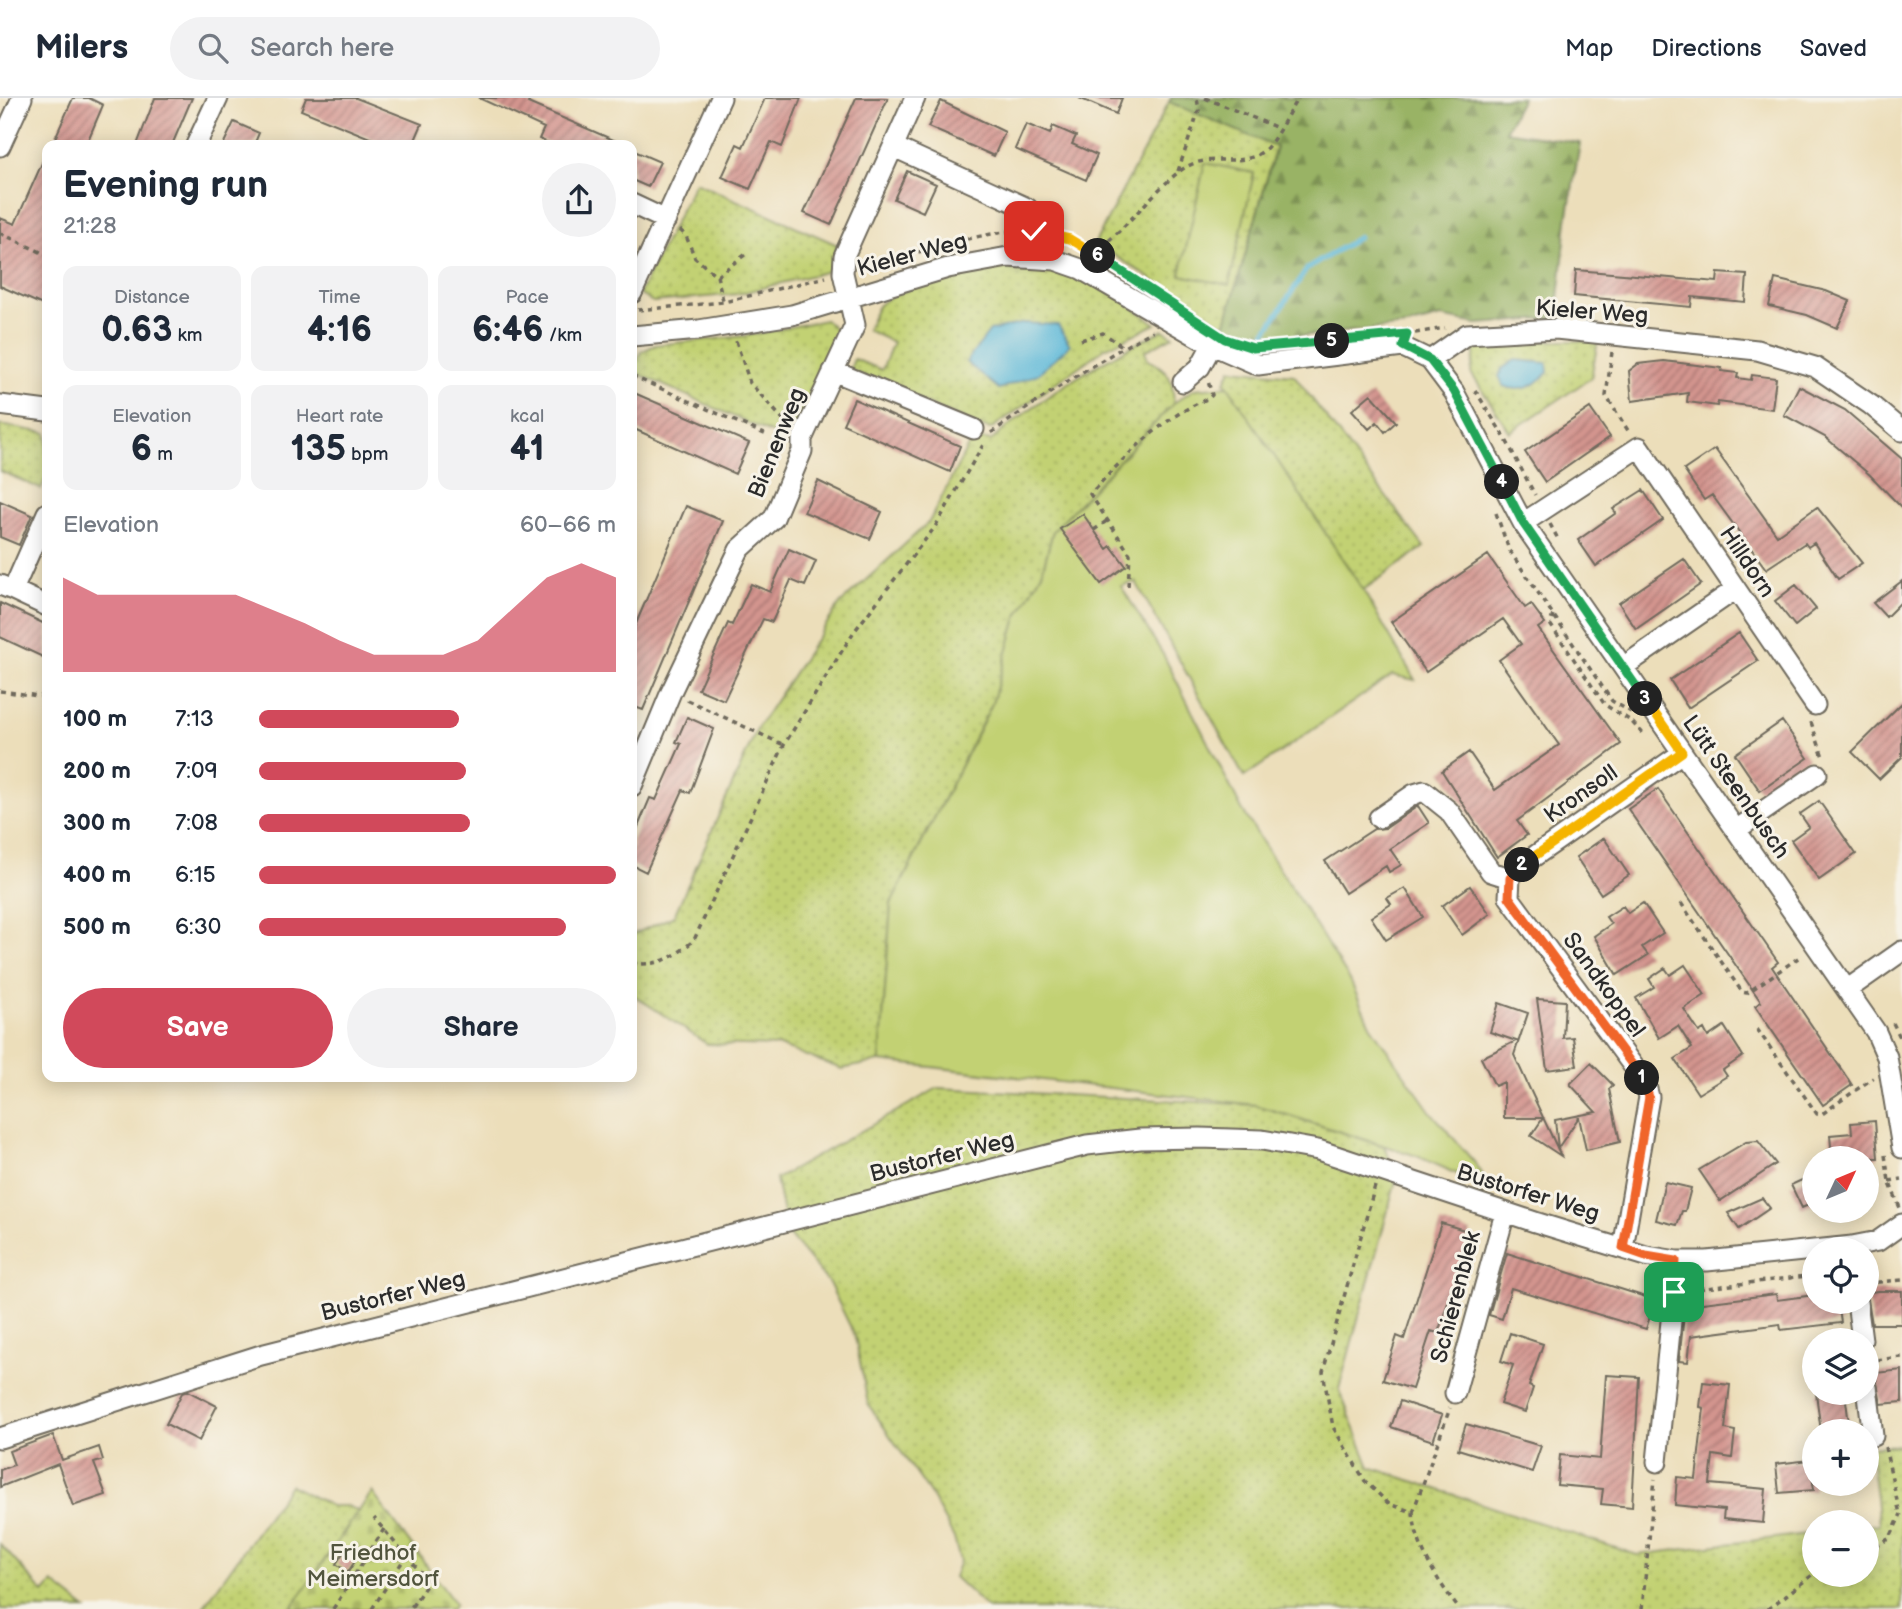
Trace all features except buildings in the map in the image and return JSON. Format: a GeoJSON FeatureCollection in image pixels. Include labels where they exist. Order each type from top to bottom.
{"type":"FeatureCollection","features":[{"type":"Feature","properties":{"kind":"street"},"geometry":{"type":"LineString","coordinates":[[0,146],[22,98]]}},
{"type":"Feature","properties":{"kind":"street"},"geometry":{"type":"LineString","coordinates":[[198,140],[218,98]]}},
{"type":"Feature","properties":{"kind":"street"},"geometry":{"type":"LineString","coordinates":[[637,282],[721,98]]}},
{"type":"Feature","properties":{"kind":"street"},"geometry":{"type":"LineString","coordinates":[[843,274],[844,256],[915,98]]}},
{"type":"Feature","properties":{"kind":"street"},"geometry":{"type":"LineString","coordinates":[[894,147],[1027,208]]}},
{"type":"Feature","properties":{"kind":"street"},"geometry":{"type":"LineString","coordinates":[[637,206],[666,220]]}},
{"type":"Feature","properties":{"kind":"street","name":"Kieler Weg"},"geometry":{"type":"LineString","coordinates":[[637,336],[699,330],[792,315],[948,268],[1008,257],[1043,259],[1082,269],[1212,345],[1258,365],[1403,346]]}},
{"type":"Feature","properties":{"kind":"street","name":"Bienenweg"},"geometry":{"type":"LineString","coordinates":[[637,774],[670,692],[739,550],[774,517],[802,452],[802,439],[855,325],[843,274]]}},
{"type":"Feature","properties":{"kind":"street","name":"Kieler Weg"},"geometry":{"type":"LineString","coordinates":[[1436,355],[1467,334],[1556,330],[1757,350],[1815,368],[1871,404],[1902,431]]}},
{"type":"Feature","properties":{"kind":"street"},"geometry":{"type":"LineString","coordinates":[[1183,383],[1200,367],[1212,345]]}},
{"type":"Feature","properties":{"kind":"street"},"geometry":{"type":"LineString","coordinates":[[1403,346],[1436,355]]}},
{"type":"Feature","properties":{"kind":"street","name":"Lütt Steenbusch"},"geometry":{"type":"LineString","coordinates":[[1436,355],[1523,523],[1623,667],[1675,757],[1736,830],[1876,1032],[1887,1057],[1894,1151]]}},
{"type":"Feature","properties":{"kind":"street"},"geometry":{"type":"LineString","coordinates":[[833,370],[974,429]]}},
{"type":"Feature","properties":{"kind":"street"},"geometry":{"type":"LineString","coordinates":[[0,405],[42,410]]}},
{"type":"Feature","properties":{"kind":"street"},"geometry":{"type":"LineString","coordinates":[[1523,523],[1639,447]]}},
{"type":"Feature","properties":{"kind":"street","name":"Hilldorn"},"geometry":{"type":"LineString","coordinates":[[1639,447],[1815,705]]}},
{"type":"Feature","properties":{"kind":"street"},"geometry":{"type":"LineString","coordinates":[[42,522],[7,587],[42,604]]}},
{"type":"Feature","properties":{"kind":"street"},"geometry":{"type":"LineString","coordinates":[[1623,667],[1736,589]]}},
{"type":"Feature","properties":{"kind":"street","name":"Kronsoll"},"geometry":{"type":"LineString","coordinates":[[1510,878],[1519,867],[1675,757]]}},
{"type":"Feature","properties":{"kind":"street"},"geometry":{"type":"LineString","coordinates":[[1736,830],[1817,774]]}},
{"type":"Feature","properties":{"kind":"street"},"geometry":{"type":"LineString","coordinates":[[1380,818],[1414,794],[1424,791],[1449,811],[1491,872],[1510,878]]}},
{"type":"Feature","properties":{"kind":"street","name":"Sandkoppel"},"geometry":{"type":"LineString","coordinates":[[1510,878],[1509,897],[1645,1082],[1649,1097],[1623,1248]]}},
{"type":"Feature","properties":{"kind":"street"},"geometry":{"type":"LineString","coordinates":[[1848,989],[1902,951]]}},
{"type":"Feature","properties":{"kind":"street","name":"Bustorfer Weg"},"geometry":{"type":"LineString","coordinates":[[0,1438],[261,1355],[1087,1145],[1140,1139],[1262,1140],[1318,1150],[1505,1213],[1646,1256],[1676,1261],[1707,1261],[1802,1252]]}},
{"type":"Feature","properties":{"kind":"street","name":"Schierenblek"},"geometry":{"type":"LineString","coordinates":[[1455,1394],[1505,1213]]}},
{"type":"Feature","properties":{"kind":"street","name":"Bustorfer Weg"},"geometry":{"type":"LineString","coordinates":[[1879,1240],[1902,1224]]}},
{"type":"Feature","properties":{"kind":"street"},"geometry":{"type":"LineString","coordinates":[[1657,1462],[1676,1261]]}},
{"type":"Feature","properties":{"kind":"path"},"geometry":{"type":"LineString","coordinates":[[1178,173],[1199,110],[1197,98]]}},
{"type":"Feature","properties":{"kind":"path"},"geometry":{"type":"LineString","coordinates":[[1205,98],[1278,128]]}},
{"type":"Feature","properties":{"kind":"path"},"geometry":{"type":"LineString","coordinates":[[1093,253],[1130,223],[1178,173],[1208,158],[1245,159],[1265,150],[1298,98]]}},
{"type":"Feature","properties":{"kind":"path"},"geometry":{"type":"LineString","coordinates":[[637,311],[724,302],[843,274],[984,236],[1034,231],[1070,239],[1105,260]]}},
{"type":"Feature","properties":{"kind":"path"},"geometry":{"type":"LineString","coordinates":[[0,233],[42,253]]}},
{"type":"Feature","properties":{"kind":"path"},"geometry":{"type":"LineString","coordinates":[[718,276],[746,254]]}},
{"type":"Feature","properties":{"kind":"path"},"geometry":{"type":"LineString","coordinates":[[637,963],[644,965],[673,959],[694,940],[783,745],[853,633],[935,527],[990,434],[1122,346],[1171,321]]}},
{"type":"Feature","properties":{"kind":"path"},"geometry":{"type":"LineString","coordinates":[[1081,340],[1103,333],[1122,346]]}},
{"type":"Feature","properties":{"kind":"path"},"geometry":{"type":"LineString","coordinates":[[1403,346],[1407,334],[1436,355]]}},
{"type":"Feature","properties":{"kind":"path"},"geometry":{"type":"LineString","coordinates":[[1614,336],[1606,396],[1639,447]]}},
{"type":"Feature","properties":{"kind":"path"},"geometry":{"type":"LineString","coordinates":[[637,378],[767,435]]}},
{"type":"Feature","properties":{"kind":"path"},"geometry":{"type":"LineString","coordinates":[[1454,391],[1469,382],[1478,393],[1560,543]]}},
{"type":"Feature","properties":{"kind":"path"},"geometry":{"type":"LineString","coordinates":[[1128,586],[1132,569],[1130,554],[1090,494],[1135,447],[1184,408],[1209,398],[1211,387]]}},
{"type":"Feature","properties":{"kind":"path"},"geometry":{"type":"LineString","coordinates":[[1495,509],[1509,550],[1612,701],[1634,715]]}},
{"type":"Feature","properties":{"kind":"path"},"geometry":{"type":"LineString","coordinates":[[1094,530],[1108,520]]}},
{"type":"Feature","properties":{"kind":"path"},"geometry":{"type":"LineString","coordinates":[[1553,615],[1550,624],[1605,705],[1631,721],[1641,732],[1646,728]]}},
{"type":"Feature","properties":{"kind":"path"},"geometry":{"type":"LineString","coordinates":[[0,691],[42,696]]}},
{"type":"Feature","properties":{"kind":"path"},"geometry":{"type":"LineString","coordinates":[[670,692],[783,745]]}},
{"type":"Feature","properties":{"kind":"path"},"geometry":{"type":"LineString","coordinates":[[1815,705],[1811,716],[1812,730],[1824,762],[1817,774]]}},
{"type":"Feature","properties":{"kind":"path"},"geometry":{"type":"LineString","coordinates":[[1640,719],[1675,757]]}},
{"type":"Feature","properties":{"kind":"path"},"geometry":{"type":"LineString","coordinates":[[1681,903],[1742,992],[1747,993],[1802,955],[1810,967]]}},
{"type":"Feature","properties":{"kind":"path"},"geometry":{"type":"LineString","coordinates":[[1890,1019],[1902,1041]]}},
{"type":"Feature","properties":{"kind":"path"},"geometry":{"type":"LineString","coordinates":[[1757,1029],[1816,1114],[1822,1114],[1873,1078]]}},
{"type":"Feature","properties":{"kind":"path"},"geometry":{"type":"LineString","coordinates":[[1870,1065],[1875,1085]]}},
{"type":"Feature","properties":{"kind":"path"},"geometry":{"type":"LineString","coordinates":[[1894,1151],[1889,1181],[1902,1210]]}},
{"type":"Feature","properties":{"kind":"path"},"geometry":{"type":"LineString","coordinates":[[1379,1170],[1324,1372],[1334,1427],[1365,1481],[1389,1504],[1412,1512]]}},
{"type":"Feature","properties":{"kind":"path"},"geometry":{"type":"LineString","coordinates":[[1889,1181],[1902,1179]]}},
{"type":"Feature","properties":{"kind":"path"},"geometry":{"type":"LineString","coordinates":[[1674,1292],[1802,1277]]}},
{"type":"Feature","properties":{"kind":"path"},"geometry":{"type":"LineString","coordinates":[[1879,1282],[1902,1280]]}},
{"type":"Feature","properties":{"kind":"path"},"geometry":{"type":"LineString","coordinates":[[1879,1360],[1902,1357]]}},
{"type":"Feature","properties":{"kind":"path"},"geometry":{"type":"LineString","coordinates":[[1455,1394],[1412,1512],[1415,1532],[1423,1552],[1459,1609]]}},
{"type":"Feature","properties":{"kind":"path"},"geometry":{"type":"LineString","coordinates":[[1879,1443],[1888,1454],[1901,1514],[1890,1538],[1879,1545]]}},
{"type":"Feature","properties":{"kind":"path"},"geometry":{"type":"LineString","coordinates":[[1642,1609],[1657,1462]]}},
{"type":"Feature","properties":{"kind":"path"},"geometry":{"type":"LineString","coordinates":[[374,1518],[429,1581],[410,1609]]}},
{"type":"Feature","properties":{"kind":"path"},"geometry":{"type":"LineString","coordinates":[[333,1609],[384,1529]]}},
{"type":"Feature","properties":{"kind":"path"},"geometry":{"type":"LineString","coordinates":[[372,1609],[406,1556]]}},
{"type":"Feature","properties":{"kind":"path"},"geometry":{"type":"LineString","coordinates":[[1768,1609],[1802,1583]]}},
{"type":"Feature","properties":{"kind":"green space"},"geometry":{"type":"Polygon","coordinates":[[[1171,98],[1522,98],[1505,131],[1580,143],[1567,220],[1557,318],[1477,324],[1441,317],[1408,326],[1255,340],[1225,326],[1276,147],[1169,102],[1171,98]]]}},
{"type":"Feature","properties":{"kind":"green space"},"geometry":{"type":"Polygon","coordinates":[[[1169,102],[1276,146],[1225,326],[1095,243],[1169,102]]]}},
{"type":"Feature","properties":{"kind":"green space"},"geometry":{"type":"Polygon","coordinates":[[[1205,163],[1254,173],[1229,285],[1180,275],[1205,163]]]}},
{"type":"Feature","properties":{"kind":"green space"},"geometry":{"type":"Polygon","coordinates":[[[695,182],[838,245],[829,271],[738,294],[653,302],[639,294],[695,182]]]}},
{"type":"Feature","properties":{"kind":"green space"},"geometry":{"type":"Polygon","coordinates":[[[1043,264],[1103,289],[1156,324],[1105,348],[991,429],[978,426],[850,370],[854,359],[882,370],[893,342],[867,330],[879,305],[892,296],[957,276],[1006,267],[1043,264]]]}},
{"type":"Feature","properties":{"kind":"green space"},"geometry":{"type":"Polygon","coordinates":[[[825,320],[836,331],[836,346],[832,358],[793,443],[637,373],[637,360],[641,352],[655,345],[745,336],[825,320]]]}},
{"type":"Feature","properties":{"kind":"green space"},"geometry":{"type":"Polygon","coordinates":[[[1163,330],[1173,336],[1145,351],[1148,360],[1169,377],[1174,403],[1053,531],[1042,573],[1017,618],[992,704],[891,903],[880,1061],[842,1069],[779,1046],[707,1044],[637,997],[637,933],[674,916],[758,727],[840,604],[929,522],[972,438],[991,441],[1031,408],[1118,354],[1163,330]]]}},
{"type":"Feature","properties":{"kind":"green space"},"geometry":{"type":"Polygon","coordinates":[[[1477,341],[1598,341],[1591,378],[1510,432],[1471,373],[1477,341]]]}},
{"type":"Feature","properties":{"kind":"green space"},"geometry":{"type":"Polygon","coordinates":[[[1231,369],[1294,375],[1424,547],[1363,590],[1225,382],[1231,369]]]}},
{"type":"Feature","properties":{"kind":"green space"},"geometry":{"type":"Polygon","coordinates":[[[1228,386],[1363,590],[1415,680],[1392,675],[1244,777],[1136,582],[1121,586],[1164,656],[1242,810],[1350,980],[1370,1025],[1430,1111],[1475,1163],[1489,1188],[1417,1156],[1256,1105],[880,1061],[891,904],[992,704],[1017,618],[1042,573],[1053,531],[1174,403],[1194,389],[1228,386]]]}},
{"type":"Feature","properties":{"kind":"green space"},"geometry":{"type":"Polygon","coordinates":[[[0,425],[42,432],[41,489],[0,471],[0,425]]]}},
{"type":"Feature","properties":{"kind":"green space"},"geometry":{"type":"Polygon","coordinates":[[[938,1088],[1256,1105],[1384,1146],[1397,1177],[1339,1389],[1370,1467],[1637,1555],[1802,1535],[1802,1587],[1879,1587],[1879,1510],[1876,1496],[1879,1496],[1879,1446],[1902,1445],[1902,1609],[988,1609],[954,1577],[960,1561],[954,1538],[931,1495],[868,1404],[855,1336],[829,1283],[787,1233],[776,1179],[938,1088]]]}},
{"type":"Feature","properties":{"kind":"green space"},"geometry":{"type":"Polygon","coordinates":[[[290,1485],[331,1506],[347,1506],[358,1511],[291,1609],[202,1609],[290,1485]]]}},
{"type":"Feature","properties":{"kind":"green space","name":"Friedhof Meimersdorf"},"geometry":{"type":"Polygon","coordinates":[[[372,1492],[455,1604],[452,1609],[291,1609],[372,1492]]]}},
{"type":"Feature","properties":{"kind":"green space"},"geometry":{"type":"Polygon","coordinates":[[[0,1544],[44,1593],[53,1583],[86,1609],[0,1609],[0,1544]]]}},
{"type":"Feature","properties":{"kind":"water"},"geometry":{"type":"Polygon","coordinates":[[[1024,323],[1058,325],[1070,345],[1038,374],[999,389],[966,362],[990,331],[1024,323]]]}},
{"type":"Feature","properties":{"kind":"water"},"geometry":{"type":"Polygon","coordinates":[[[1515,360],[1547,363],[1548,372],[1538,382],[1522,389],[1503,386],[1499,376],[1502,369],[1515,360]]]}},
{"type":"Feature","properties":{"kind":"waterway"},"geometry":{"type":"LineString","coordinates":[[1265,333],[1307,269],[1359,237]]}},
{"type":"Feature","properties":{"kind":"route"},"geometry":{"type":"LineString","coordinates":[[1034,231],[1070,239],[1183,310],[1200,325],[1225,339],[1253,348],[1407,334],[1403,346],[1430,360],[1454,391],[1523,523],[1682,752],[1519,867],[1510,878],[1509,897],[1645,1082],[1649,1097],[1623,1248],[1646,1256],[1676,1261],[1674,1292]]}}]}
